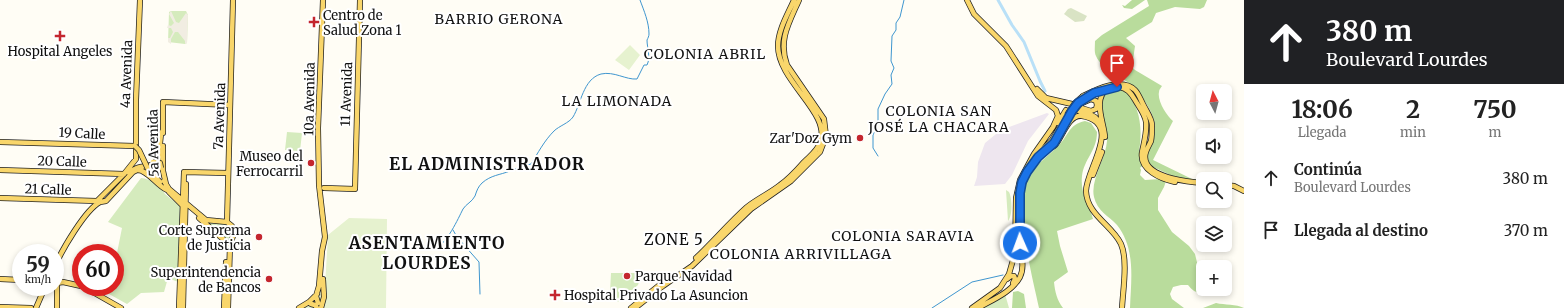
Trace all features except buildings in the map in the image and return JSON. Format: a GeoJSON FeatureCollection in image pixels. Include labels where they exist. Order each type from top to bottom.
{"type":"FeatureCollection","features":[{"type":"Feature","properties":{"kind":"main road","name":"4a Avenida"},"geometry":{"type":"LineString","coordinates":[[130,168],[136,159],[136,100],[140,0]]}},
{"type":"Feature","properties":{"kind":"main road","name":"7a Avenida"},"geometry":{"type":"LineString","coordinates":[[227,222],[233,0]]}},
{"type":"Feature","properties":{"kind":"main road","name":"10a Avenida"},"geometry":{"type":"LineString","coordinates":[[318,305],[317,294],[325,238],[320,198],[318,128],[323,0]]}},
{"type":"Feature","properties":{"kind":"main road","name":"11 Avenida"},"geometry":{"type":"LineString","coordinates":[[324,188],[355,189],[360,0]]}},
{"type":"Feature","properties":{"kind":"main road"},"geometry":{"type":"LineString","coordinates":[[968,0],[977,14],[1008,45],[1041,94],[1048,99],[1071,105]]}},
{"type":"Feature","properties":{"kind":"main road"},"geometry":{"type":"LineString","coordinates":[[968,0],[974,14],[1008,48],[1037,94],[1045,103],[1056,110],[1057,118],[1053,127],[1022,174],[1017,189],[1015,253],[1012,264],[1000,288],[979,308]]}},
{"type":"Feature","properties":{"kind":"main road"},"geometry":{"type":"LineString","coordinates":[[786,68],[783,44],[784,36],[795,2]]}},
{"type":"Feature","properties":{"kind":"main road"},"geometry":{"type":"LineString","coordinates":[[631,308],[661,283],[691,263],[748,207],[781,185],[820,152],[826,130],[821,114],[797,84],[780,59],[778,44],[784,24],[795,2]]}},
{"type":"Feature","properties":{"kind":"main road"},"geometry":{"type":"LineString","coordinates":[[784,24],[787,24],[790,20]]}},
{"type":"Feature","properties":{"kind":"main road"},"geometry":{"type":"LineString","coordinates":[[972,308],[1009,288],[1020,277],[1022,264],[1019,216],[1021,188],[1024,177],[1030,167],[1052,140],[1074,104],[1084,97],[1113,84],[1131,87],[1149,114],[1152,122],[1151,141],[1145,155],[1146,162],[1150,167],[1178,180],[1196,183]]}},
{"type":"Feature","properties":{"kind":"main road"},"geometry":{"type":"LineString","coordinates":[[1084,97],[1108,88],[1122,88],[1132,94],[1146,119],[1146,132],[1142,157],[1146,169],[1169,181],[1196,183]]}},
{"type":"Feature","properties":{"kind":"main road"},"geometry":{"type":"LineString","coordinates":[[1100,125],[1101,100],[1103,92],[1108,88]]}},
{"type":"Feature","properties":{"kind":"main road","name":"5a Avenida"},"geometry":{"type":"LineString","coordinates":[[166,184],[163,171],[163,102],[230,105]]}},
{"type":"Feature","properties":{"kind":"main road"},"geometry":{"type":"LineString","coordinates":[[1068,114],[1078,107],[1095,117],[1104,129],[1105,141],[1091,180],[1089,194],[1094,208],[1119,236],[1125,247],[1126,261],[1123,308]]}},
{"type":"Feature","properties":{"kind":"main road"},"geometry":{"type":"LineString","coordinates":[[1032,158],[1055,145],[1074,117],[1083,116],[1100,125]]}},
{"type":"Feature","properties":{"kind":"main road"},"geometry":{"type":"LineString","coordinates":[[64,248],[94,206],[100,202],[133,169],[157,163],[159,158],[162,130]]}},
{"type":"Feature","properties":{"kind":"main road"},"geometry":{"type":"LineString","coordinates":[[1146,132],[1149,134],[1152,131]]}},
{"type":"Feature","properties":{"kind":"main road","name":"19 Calle"},"geometry":{"type":"LineString","coordinates":[[0,142],[134,145],[138,148],[148,169]]}},
{"type":"Feature","properties":{"kind":"main road"},"geometry":{"type":"LineString","coordinates":[[112,145],[133,148],[133,163]]}},
{"type":"Feature","properties":{"kind":"main road"},"geometry":{"type":"LineString","coordinates":[[136,148],[148,169],[167,190],[223,239],[227,248]]}},
{"type":"Feature","properties":{"kind":"main road"},"geometry":{"type":"LineString","coordinates":[[635,308],[663,286],[685,272],[751,209],[786,185],[813,157]]}},
{"type":"Feature","properties":{"kind":"main road"},"geometry":{"type":"LineString","coordinates":[[124,174],[137,164],[159,162],[162,178],[184,206],[208,221],[227,222],[232,225],[234,233],[230,245],[228,308]]}},
{"type":"Feature","properties":{"kind":"main road","name":"20 Calle"},"geometry":{"type":"LineString","coordinates":[[0,170],[124,174]]}},
{"type":"Feature","properties":{"kind":"main road"},"geometry":{"type":"LineString","coordinates":[[100,202],[106,201],[133,172],[137,170],[143,171],[162,188],[167,190]]}},
{"type":"Feature","properties":{"kind":"main road"},"geometry":{"type":"LineString","coordinates":[[185,172],[228,173]]}},
{"type":"Feature","properties":{"kind":"main road"},"geometry":{"type":"LineString","coordinates":[[183,308],[183,191],[185,172]]}},
{"type":"Feature","properties":{"kind":"main road"},"geometry":{"type":"LineString","coordinates":[[179,308],[185,172]]}},
{"type":"Feature","properties":{"kind":"main road","name":"21 Calle"},"geometry":{"type":"LineString","coordinates":[[0,198],[95,201],[102,197],[124,174]]}},
{"type":"Feature","properties":{"kind":"main road"},"geometry":{"type":"LineString","coordinates":[[786,185],[787,179]]}},
{"type":"Feature","properties":{"kind":"main road"},"geometry":{"type":"LineString","coordinates":[[318,305],[323,294],[326,240],[320,192],[324,188],[321,186],[319,180]]}},
{"type":"Feature","properties":{"kind":"main road"},"geometry":{"type":"LineString","coordinates":[[1232,186],[1244,192]]}},
{"type":"Feature","properties":{"kind":"main road"},"geometry":{"type":"LineString","coordinates":[[1232,189],[1244,192]]}},
{"type":"Feature","properties":{"kind":"main road"},"geometry":{"type":"LineString","coordinates":[[176,194],[181,194],[183,191]]}},
{"type":"Feature","properties":{"kind":"main road"},"geometry":{"type":"LineString","coordinates":[[199,215],[208,225]]}},
{"type":"Feature","properties":{"kind":"main road"},"geometry":{"type":"LineString","coordinates":[[224,308],[227,248],[233,230]]}},
{"type":"Feature","properties":{"kind":"main road"},"geometry":{"type":"LineString","coordinates":[[1012,264],[1014,268],[1018,269],[1022,264]]}},
{"type":"Feature","properties":{"kind":"main road"},"geometry":{"type":"LineString","coordinates":[[1004,282],[1011,276],[1015,276],[1015,281],[1009,288]]}},
{"type":"Feature","properties":{"kind":"main road"},"geometry":{"type":"LineString","coordinates":[[0,279],[12,280]]}},
{"type":"Feature","properties":{"kind":"main road"},"geometry":{"type":"LineString","coordinates":[[299,308],[309,302],[320,292],[323,294]]}},
{"type":"Feature","properties":{"kind":"main road"},"geometry":{"type":"LineString","coordinates":[[36,308],[41,296]]}},
{"type":"Feature","properties":{"kind":"main road"},"geometry":{"type":"LineString","coordinates":[[57,296],[57,308]]}},
{"type":"Feature","properties":{"kind":"main road"},"geometry":{"type":"LineString","coordinates":[[101,296],[121,308]]}},
{"type":"Feature","properties":{"kind":"main road"},"geometry":{"type":"LineString","coordinates":[[104,296],[125,308]]}},
{"type":"Feature","properties":{"kind":"main road"},"geometry":{"type":"LineString","coordinates":[[108,300],[113,308]]}},
{"type":"Feature","properties":{"kind":"main road"},"geometry":{"type":"LineString","coordinates":[[299,308],[311,304],[318,305],[321,308]]}},
{"type":"Feature","properties":{"kind":"main road"},"geometry":{"type":"LineString","coordinates":[[0,307],[31,308]]}},
{"type":"Feature","properties":{"kind":"shaded area"},"geometry":{"type":"Polygon","coordinates":[[[171,11],[176,22],[179,23],[186,13],[188,15],[187,43],[185,44],[185,41],[178,32],[175,32],[171,39],[171,44],[168,42],[168,38],[170,38],[173,32],[171,28],[167,28],[168,25],[171,26],[174,23],[169,14],[171,11]]]}},
{"type":"Feature","properties":{"kind":"shaded area"},"geometry":{"type":"Polygon","coordinates":[[[1047,113],[1049,114],[1028,141],[1012,175],[1005,184],[974,186],[977,177],[978,162],[985,143],[1001,130],[1047,113]]]}},
{"type":"Feature","properties":{"kind":"green space"},"geometry":{"type":"Polygon","coordinates":[[[1132,0],[1145,0],[1132,9],[1124,8],[1122,5],[1125,6],[1132,0]]]}},
{"type":"Feature","properties":{"kind":"green space"},"geometry":{"type":"Polygon","coordinates":[[[1147,0],[1207,0],[1204,7],[1200,9],[1175,7],[1156,13],[1152,22],[1126,38],[1135,46],[1132,67],[1162,86],[1159,91],[1161,104],[1165,112],[1173,121],[1153,160],[1192,179],[1196,179],[1196,182],[1183,181],[1149,165],[1149,150],[1155,129],[1151,112],[1135,89],[1104,66],[1095,54],[1095,41],[1102,35],[1149,6],[1147,0]]]}},
{"type":"Feature","properties":{"kind":"green space"},"geometry":{"type":"Polygon","coordinates":[[[1071,8],[1087,16],[1084,21],[1075,22],[1064,14],[1071,8]]]}},
{"type":"Feature","properties":{"kind":"green space"},"geometry":{"type":"Polygon","coordinates":[[[186,11],[188,15],[187,43],[185,44],[168,42],[169,12],[186,11]]]}},
{"type":"Feature","properties":{"kind":"green space"},"geometry":{"type":"Polygon","coordinates":[[[630,45],[640,55],[629,70],[615,60],[630,45]]]}},
{"type":"Feature","properties":{"kind":"green space"},"geometry":{"type":"Polygon","coordinates":[[[1116,89],[1123,89],[1136,107],[1140,121],[1139,155],[1142,166],[1140,168],[1140,175],[1145,180],[1161,179],[1166,181],[1158,198],[1158,210],[1172,232],[1189,246],[1195,254],[1196,260],[1196,291],[1188,285],[1181,285],[1173,287],[1170,294],[1172,299],[1184,308],[1130,308],[1131,265],[1127,244],[1117,225],[1100,210],[1094,197],[1094,183],[1104,155],[1107,141],[1102,110],[1103,98],[1105,93],[1115,92],[1116,89]]]}},
{"type":"Feature","properties":{"kind":"green space"},"geometry":{"type":"Polygon","coordinates":[[[1085,121],[1091,123],[1097,132],[1093,150],[1085,165],[1082,176],[1082,188],[1093,219],[1057,231],[1068,272],[1054,282],[1059,302],[1063,308],[1039,308],[1025,239],[1023,202],[1026,186],[1031,173],[1037,165],[1059,145],[1075,125],[1085,121]]]}},
{"type":"Feature","properties":{"kind":"green space"},"geometry":{"type":"Polygon","coordinates":[[[287,132],[302,133],[300,151],[285,150],[287,132]]]}},
{"type":"Feature","properties":{"kind":"green space"},"geometry":{"type":"Polygon","coordinates":[[[141,178],[155,183],[161,188],[165,194],[180,206],[178,282],[168,278],[164,292],[141,293],[127,304],[113,296],[124,296],[124,244],[119,244],[122,228],[108,222],[141,178]]]}},
{"type":"Feature","properties":{"kind":"green space"},"geometry":{"type":"Polygon","coordinates":[[[1006,190],[1009,192],[1011,202],[1011,215],[1008,221],[1006,190]]]}},
{"type":"Feature","properties":{"kind":"green space"},"geometry":{"type":"Polygon","coordinates":[[[349,218],[387,219],[386,308],[303,308],[310,305],[311,300],[319,292],[327,293],[325,287],[328,235],[349,218]]]}},
{"type":"Feature","properties":{"kind":"green space"},"geometry":{"type":"Polygon","coordinates":[[[208,223],[225,223],[231,225],[232,231],[227,242],[223,237],[208,223]]]}},
{"type":"Feature","properties":{"kind":"green space","name":"Parque Navidad"},"geometry":{"type":"Polygon","coordinates":[[[611,273],[648,273],[640,279],[638,285],[618,302],[610,293],[611,273]]]}},
{"type":"Feature","properties":{"kind":"green space"},"geometry":{"type":"Polygon","coordinates":[[[1018,291],[1024,294],[1026,308],[1012,308],[1013,292],[1018,291]]]}},
{"type":"Feature","properties":{"kind":"green space"},"geometry":{"type":"Polygon","coordinates":[[[1005,294],[1009,308],[981,308],[1005,294]]]}},
{"type":"Feature","properties":{"kind":"green space"},"geometry":{"type":"Polygon","coordinates":[[[1216,303],[1238,306],[1244,308],[1203,308],[1216,303]]]}},
{"type":"Feature","properties":{"kind":"waterway"},"geometry":{"type":"LineString","coordinates":[[407,241],[411,240],[415,242],[418,247],[423,248],[435,248],[441,245],[452,230],[463,209],[474,198],[482,183],[492,177],[531,164],[550,135],[573,117],[586,86],[595,77],[606,73],[637,79],[644,65],[647,65],[649,59],[647,40],[649,35],[648,25],[640,0]]}},
{"type":"Feature","properties":{"kind":"waterway"},"geometry":{"type":"LineString","coordinates":[[878,156],[873,148],[873,135],[878,124],[878,109],[885,94],[892,84],[891,75],[894,68],[891,61],[892,36],[896,30],[896,23],[900,17],[904,0]]}},
{"type":"Feature","properties":{"kind":"waterway"},"geometry":{"type":"LineString","coordinates":[[998,0],[1012,25],[1024,42],[1045,91]]}},
{"type":"Feature","properties":{"kind":"waterway"},"geometry":{"type":"LineString","coordinates":[[453,230],[457,237],[479,262],[480,294]]}},
{"type":"Feature","properties":{"kind":"waterway"},"geometry":{"type":"LineString","coordinates":[[932,308],[972,282],[1003,275]]}},
{"type":"Feature","properties":{"kind":"place","name":"Centro de Salud Zona 1"},"geometry":{"type":"Point","coordinates":[314,22]}},
{"type":"Feature","properties":{"kind":"place","name":"Hospital Angeles"},"geometry":{"type":"Point","coordinates":[60,36]}},
{"type":"Feature","properties":{"kind":"place","name":"Zar'Doz Gym"},"geometry":{"type":"Point","coordinates":[860,138]}},
{"type":"Feature","properties":{"kind":"place","name":"Museo del Ferrocarril"},"geometry":{"type":"Point","coordinates":[311,163]}},
{"type":"Feature","properties":{"kind":"place","name":"Corte Suprema de Justicia"},"geometry":{"type":"Point","coordinates":[259,237]}},
{"type":"Feature","properties":{"kind":"place","name":"Parque Navidad"},"geometry":{"type":"Point","coordinates":[627,276]}},
{"type":"Feature","properties":{"kind":"place","name":"Superintendencia de Bancos"},"geometry":{"type":"Point","coordinates":[269,279]}},
{"type":"Feature","properties":{"kind":"place","name":"Hospital Privado La Asuncion"},"geometry":{"type":"Point","coordinates":[555,295]}},
{"type":"Feature","properties":{"kind":"district","name":"BARRIO GERONA"},"geometry":{"type":"Point","coordinates":[499,19]}},
{"type":"Feature","properties":{"kind":"district","name":"COLONIA ABRIL"},"geometry":{"type":"Point","coordinates":[705,54]}},
{"type":"Feature","properties":{"kind":"district","name":"LA LIMONADA"},"geometry":{"type":"Point","coordinates":[617,101]}},
{"type":"Feature","properties":{"kind":"district","name":"COLONIA SAN JOSÉ LA CHACARA"},"geometry":{"type":"Point","coordinates":[939,120]}},
{"type":"Feature","properties":{"kind":"district","name":"EL ADMINISTRADOR"},"geometry":{"type":"Point","coordinates":[487,164]}},
{"type":"Feature","properties":{"kind":"district","name":"COLONIA SARAVIA"},"geometry":{"type":"Point","coordinates":[903,236]}},
{"type":"Feature","properties":{"kind":"district","name":"ZONE 5"},"geometry":{"type":"Point","coordinates":[674,240]}},
{"type":"Feature","properties":{"kind":"district","name":"ASENTAMIENTO LOURDES"},"geometry":{"type":"Point","coordinates":[427,253]}},
{"type":"Feature","properties":{"kind":"district","name":"COLONIA ARRIVILLAGA"},"geometry":{"type":"Point","coordinates":[801,254]}},
{"type":"Feature","properties":{"kind":"route"},"geometry":{"type":"LineString","coordinates":[[1020,243],[1020,193],[1022,182],[1030,167],[1038,157],[1054,143],[1078,103],[1085,97],[1094,93],[1108,88],[1117,87]]}}]}
